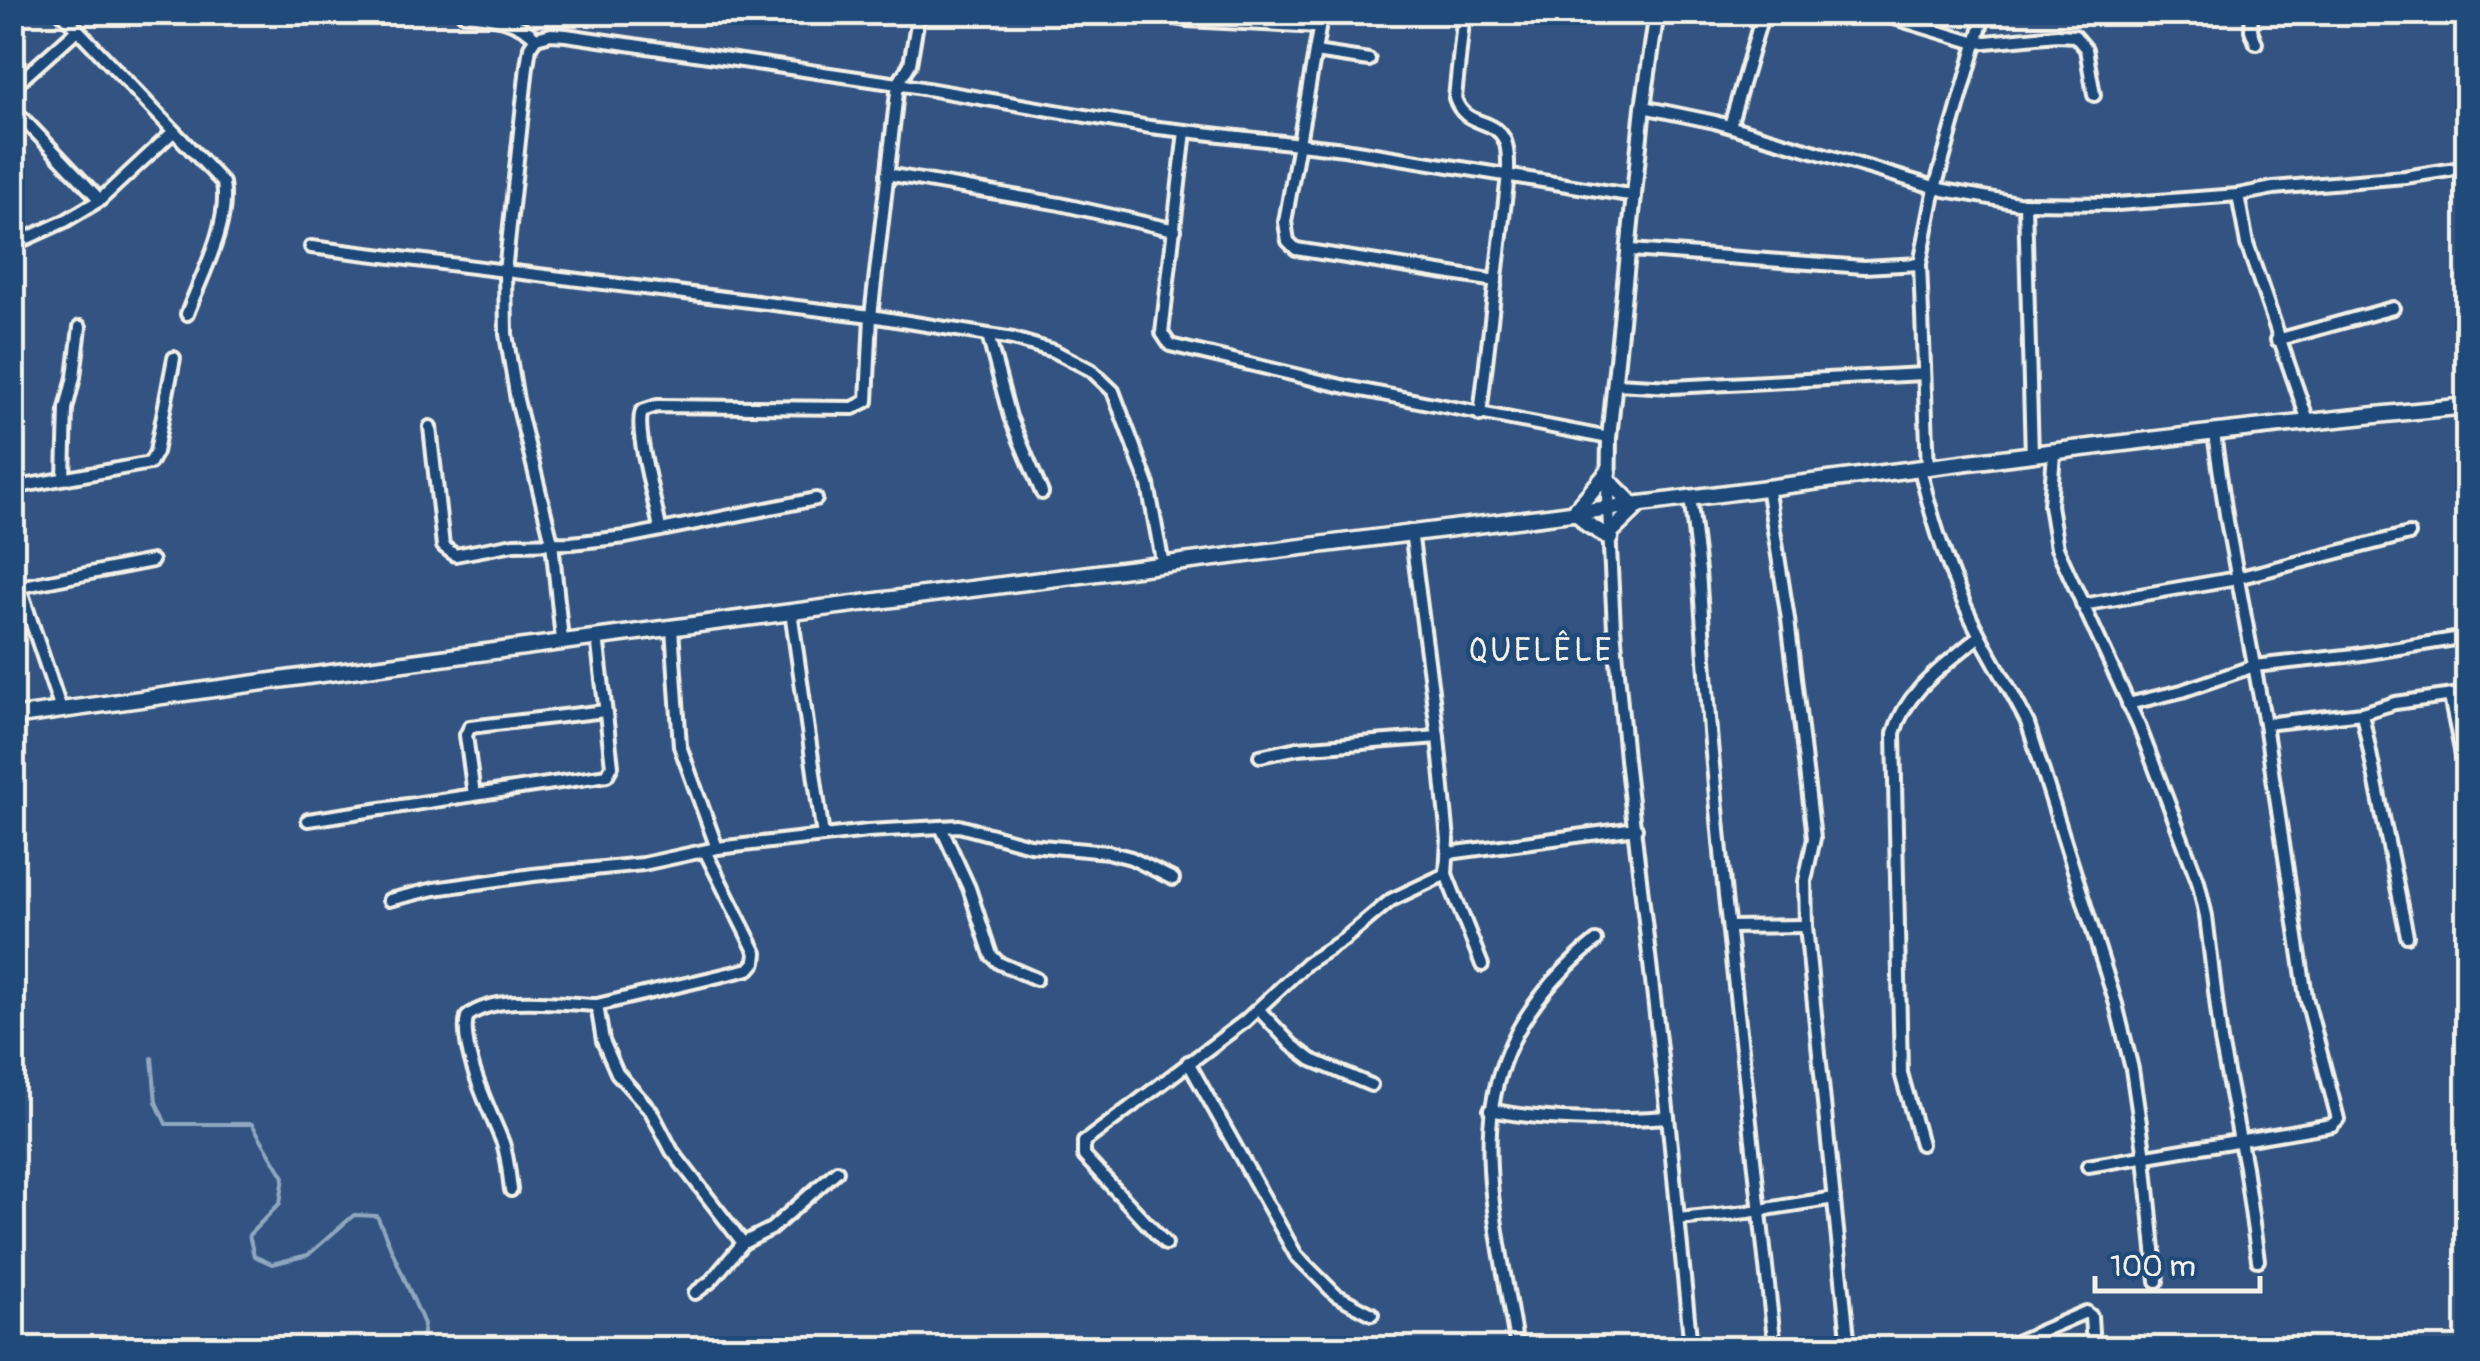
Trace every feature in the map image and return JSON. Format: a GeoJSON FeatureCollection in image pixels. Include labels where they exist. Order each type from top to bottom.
{"type":"FeatureCollection","features":[{"type":"Feature","properties":{"kind":"main road"},"geometry":{"type":"LineString","coordinates":[[12,717],[562,640],[1411,531],[2468,406]]}},
{"type":"Feature","properties":{"kind":"main road"},"geometry":{"type":"LineString","coordinates":[[1575,512],[1608,476],[1637,504]]}},
{"type":"Feature","properties":{"kind":"main road"},"geometry":{"type":"LineString","coordinates":[[1575,512],[1587,524],[1610,536],[1637,504]]}},
{"type":"Feature","properties":{"kind":"street"},"geometry":{"type":"LineString","coordinates":[[60,12],[223,182],[221,220],[188,314]]}},
{"type":"Feature","properties":{"kind":"street"},"geometry":{"type":"LineString","coordinates":[[660,529],[639,437],[642,411],[657,406],[862,405],[870,392],[870,316],[898,84],[910,64],[918,12]]}},
{"type":"Feature","properties":{"kind":"street"},"geometry":{"type":"LineString","coordinates":[[1140,12],[1186,20],[1319,28]]}},
{"type":"Feature","properties":{"kind":"street"},"geometry":{"type":"LineString","coordinates":[[1322,12],[1285,222],[1288,240],[1296,250],[1496,281]]}},
{"type":"Feature","properties":{"kind":"street"},"geometry":{"type":"LineString","coordinates":[[1464,12],[1455,98],[1459,111],[1502,134],[1507,145],[1508,175],[1480,414]]}},
{"type":"Feature","properties":{"kind":"street"},"geometry":{"type":"LineString","coordinates":[[1657,12],[1643,107],[1609,438],[1608,508],[1614,628],[1691,1348]]}},
{"type":"Feature","properties":{"kind":"street"},"geometry":{"type":"LineString","coordinates":[[1730,126],[1764,12]]}},
{"type":"Feature","properties":{"kind":"street"},"geometry":{"type":"LineString","coordinates":[[1874,12],[1976,44],[2076,36],[2086,49],[2094,95]]}},
{"type":"Feature","properties":{"kind":"street"},"geometry":{"type":"LineString","coordinates":[[1984,12],[1935,188],[1920,264],[1924,469],[1939,539],[1980,636],[2028,724],[2116,1004],[2132,1069],[2145,1156],[2157,1281]]}},
{"type":"Feature","properties":{"kind":"street"},"geometry":{"type":"LineString","coordinates":[[2252,12],[2251,30],[2256,43]]}},
{"type":"Feature","properties":{"kind":"street"},"geometry":{"type":"LineString","coordinates":[[463,14],[508,21],[524,27],[536,38]]}},
{"type":"Feature","properties":{"kind":"street"},"geometry":{"type":"LineString","coordinates":[[12,88],[77,30]]}},
{"type":"Feature","properties":{"kind":"street"},"geometry":{"type":"LineString","coordinates":[[562,640],[552,542],[510,366],[505,272],[526,66],[536,38],[566,35],[1185,132],[1299,145],[1635,196]]}},
{"type":"Feature","properties":{"kind":"street"},"geometry":{"type":"LineString","coordinates":[[1315,52],[1369,60]]}},
{"type":"Feature","properties":{"kind":"street"},"geometry":{"type":"LineString","coordinates":[[12,107],[100,200]]}},
{"type":"Feature","properties":{"kind":"street"},"geometry":{"type":"LineString","coordinates":[[1643,107],[1730,126],[1935,188],[2025,203],[2117,204],[2238,194],[2468,166]]}},
{"type":"Feature","properties":{"kind":"street"},"geometry":{"type":"LineString","coordinates":[[12,245],[100,200],[173,132]]}},
{"type":"Feature","properties":{"kind":"street"},"geometry":{"type":"LineString","coordinates":[[1185,132],[1162,333],[1170,345],[1346,388],[1609,438]]}},
{"type":"Feature","properties":{"kind":"street"},"geometry":{"type":"LineString","coordinates":[[887,174],[1060,204],[1175,230]]}},
{"type":"Feature","properties":{"kind":"street"},"geometry":{"type":"LineString","coordinates":[[2238,194],[2247,244],[2308,424]]}},
{"type":"Feature","properties":{"kind":"street"},"geometry":{"type":"LineString","coordinates":[[2025,203],[2032,456]]}},
{"type":"Feature","properties":{"kind":"street"},"geometry":{"type":"LineString","coordinates":[[312,247],[870,316],[1032,343],[1072,358],[1107,383],[1118,402],[1148,485],[1163,565]]}},
{"type":"Feature","properties":{"kind":"street"},"geometry":{"type":"LineString","coordinates":[[1630,250],[1864,267],[1920,264]]}},
{"type":"Feature","properties":{"kind":"street"},"geometry":{"type":"LineString","coordinates":[[2277,340],[2393,308]]}},
{"type":"Feature","properties":{"kind":"street"},"geometry":{"type":"LineString","coordinates":[[64,478],[66,409],[80,327]]}},
{"type":"Feature","properties":{"kind":"street"},"geometry":{"type":"LineString","coordinates":[[988,335],[1010,416],[1042,494]]}},
{"type":"Feature","properties":{"kind":"street"},"geometry":{"type":"LineString","coordinates":[[12,488],[150,463],[156,452],[174,358]]}},
{"type":"Feature","properties":{"kind":"street"},"geometry":{"type":"LineString","coordinates":[[1616,384],[1690,386],[1924,374]]}},
{"type":"Feature","properties":{"kind":"street"},"geometry":{"type":"LineString","coordinates":[[430,426],[443,546],[455,555],[514,544],[595,542],[816,498]]}},
{"type":"Feature","properties":{"kind":"street"},"geometry":{"type":"LineString","coordinates":[[2088,1166],[2332,1125],[2338,1119],[2306,998],[2265,724],[2214,434]]}},
{"type":"Feature","properties":{"kind":"street"},"geometry":{"type":"LineString","coordinates":[[2054,454],[2052,534],[2128,704],[2198,880],[2258,1260]]}},
{"type":"Feature","properties":{"kind":"street"},"geometry":{"type":"LineString","coordinates":[[1767,486],[1788,619],[1814,838],[1805,881],[1806,926],[1849,1348]]}},
{"type":"Feature","properties":{"kind":"street"},"geometry":{"type":"LineString","coordinates":[[1690,496],[1729,927],[1774,1348]]}},
{"type":"Feature","properties":{"kind":"street"},"geometry":{"type":"LineString","coordinates":[[1411,531],[1438,736],[1448,853],[1446,874],[1482,964]]}},
{"type":"Feature","properties":{"kind":"street"},"geometry":{"type":"LineString","coordinates":[[2082,605],[2237,578],[2409,534]]}},
{"type":"Feature","properties":{"kind":"street"},"geometry":{"type":"LineString","coordinates":[[19,587],[152,561]]}},
{"type":"Feature","properties":{"kind":"street"},"geometry":{"type":"LineString","coordinates":[[12,564],[61,710]]}},
{"type":"Feature","properties":{"kind":"street"},"geometry":{"type":"LineString","coordinates":[[791,610],[823,836]]}},
{"type":"Feature","properties":{"kind":"street"},"geometry":{"type":"LineString","coordinates":[[12,614],[27,612]]}},
{"type":"Feature","properties":{"kind":"street"},"geometry":{"type":"LineString","coordinates":[[511,1190],[504,1144],[483,1101],[465,1030],[467,1017],[476,1011],[536,1000],[596,1004],[749,969],[755,962],[756,952],[711,850],[680,746],[672,628]]}},
{"type":"Feature","properties":{"kind":"street"},"geometry":{"type":"LineString","coordinates":[[308,820],[607,775],[612,766],[596,636]]}},
{"type":"Feature","properties":{"kind":"street"},"geometry":{"type":"LineString","coordinates":[[1921,1144],[1901,1073],[1894,733],[1916,691],[1980,636]]}},
{"type":"Feature","properties":{"kind":"street"},"geometry":{"type":"LineString","coordinates":[[2128,704],[2254,666],[2461,638]]}},
{"type":"Feature","properties":{"kind":"street"},"geometry":{"type":"LineString","coordinates":[[2265,724],[2362,714],[2405,702],[2468,693]]}},
{"type":"Feature","properties":{"kind":"street"},"geometry":{"type":"LineString","coordinates":[[2450,697],[2468,784]]}},
{"type":"Feature","properties":{"kind":"street"},"geometry":{"type":"LineString","coordinates":[[474,795],[466,735],[470,727],[605,712]]}},
{"type":"Feature","properties":{"kind":"street"},"geometry":{"type":"LineString","coordinates":[[2362,714],[2407,936]]}},
{"type":"Feature","properties":{"kind":"street"},"geometry":{"type":"LineString","coordinates":[[1260,756],[1298,748],[1438,736]]}},
{"type":"Feature","properties":{"kind":"street"},"geometry":{"type":"LineString","coordinates":[[941,827],[969,888],[991,955],[999,964],[1036,979]]}},
{"type":"Feature","properties":{"kind":"street"},"geometry":{"type":"LineString","coordinates":[[389,900],[452,886],[643,864],[711,850],[941,827],[975,829],[1030,845],[1108,852],[1173,878]]}},
{"type":"Feature","properties":{"kind":"street"},"geometry":{"type":"LineString","coordinates":[[1448,853],[1636,828]]}},
{"type":"Feature","properties":{"kind":"street"},"geometry":{"type":"LineString","coordinates":[[1166,1244],[1084,1156],[1082,1146],[1259,1010],[1307,962],[1343,940],[1390,900],[1446,874]]}},
{"type":"Feature","properties":{"kind":"street"},"geometry":{"type":"LineString","coordinates":[[1729,927],[1806,926]]}},
{"type":"Feature","properties":{"kind":"street"},"geometry":{"type":"LineString","coordinates":[[1518,1348],[1491,1182],[1490,1110],[1510,1042],[1524,1018],[1546,988],[1596,941]]}},
{"type":"Feature","properties":{"kind":"street"},"geometry":{"type":"LineString","coordinates":[[596,1004],[603,1041],[618,1073],[651,1111],[672,1151],[743,1243]]}},
{"type":"Feature","properties":{"kind":"street"},"geometry":{"type":"LineString","coordinates":[[1259,1010],[1312,1060],[1371,1085]]}},
{"type":"Feature","properties":{"kind":"street"},"geometry":{"type":"LineString","coordinates":[[1188,1062],[1296,1254],[1336,1295],[1372,1314]]}},
{"type":"Feature","properties":{"kind":"street"},"geometry":{"type":"LineString","coordinates":[[1490,1110],[1598,1122],[1668,1117]]}},
{"type":"Feature","properties":{"kind":"street"},"geometry":{"type":"LineString","coordinates":[[695,1294],[743,1243],[771,1230],[837,1171]]}},
{"type":"Feature","properties":{"kind":"street"},"geometry":{"type":"LineString","coordinates":[[1678,1219],[1834,1198]]}},
{"type":"Feature","properties":{"kind":"street"},"geometry":{"type":"LineString","coordinates":[[2002,1348],[2086,1312],[2091,1316],[2093,1348]]}},
{"type":"Feature","properties":{"kind":"waterway"},"geometry":{"type":"LineString","coordinates":[[152,1058],[156,1102],[166,1124],[252,1124],[284,1177],[280,1203],[249,1235],[254,1256],[272,1264],[308,1255],[354,1215],[377,1216],[424,1324],[421,1348]]}},
{"type":"Feature","properties":{"kind":"district","name":"QUELÊLE"},"geometry":{"type":"Point","coordinates":[1541,650]}}]}
